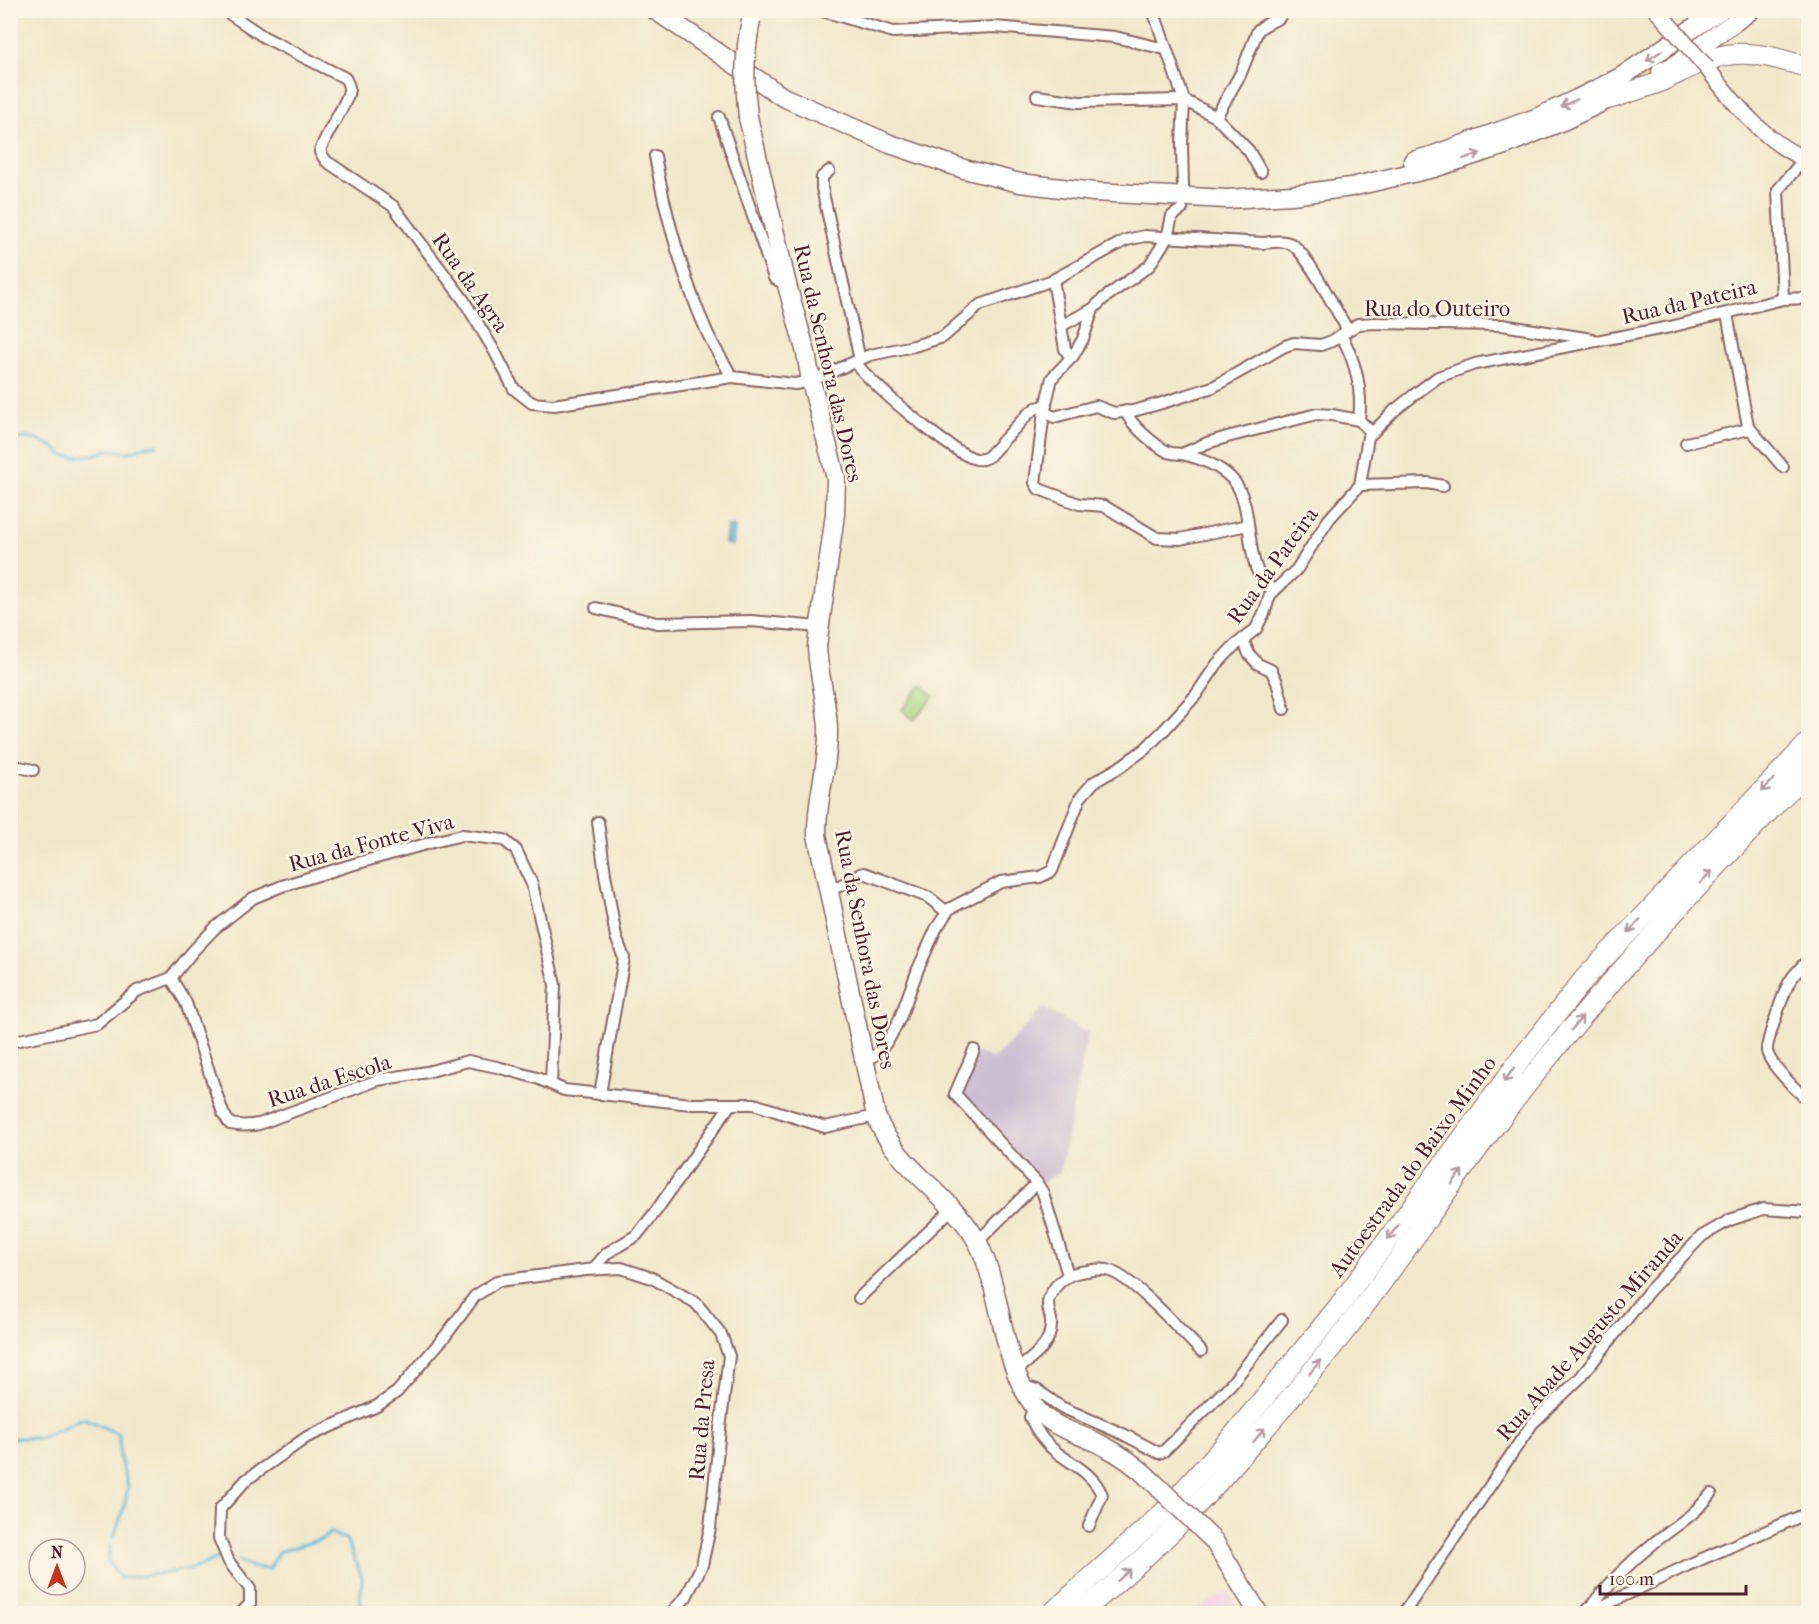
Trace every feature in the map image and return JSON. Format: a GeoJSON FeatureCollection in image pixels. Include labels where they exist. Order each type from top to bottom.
{"type":"FeatureCollection","features":[{"type":"Feature","properties":{"kind":"highway"},"geometry":{"type":"LineString","coordinates":[[1608,99],[1657,83],[1705,60],[1736,54],[1762,56],[1809,67]]}},
{"type":"Feature","properties":{"kind":"highway","name":"Autoestrada do Baixo Minho"},"geometry":{"type":"LineString","coordinates":[[1051,1614],[1164,1512],[1233,1436],[1339,1306],[1520,1060],[1585,978],[1809,742]]}},
{"type":"Feature","properties":{"kind":"highway","name":"Autoestrada do Baixo Minho"},"geometry":{"type":"LineString","coordinates":[[1080,1614],[1179,1524],[1246,1451],[1356,1317],[1501,1117],[1615,976],[1809,770]]}},
{"type":"Feature","properties":{"kind":"main road"},"geometry":{"type":"LineString","coordinates":[[655,10],[783,97],[890,144],[964,169],[1020,183],[1094,192],[1227,199],[1292,195],[1351,187],[1434,168],[1505,145],[1565,120],[1674,66],[1751,10]]}},
{"type":"Feature","properties":{"kind":"main road"},"geometry":{"type":"LineString","coordinates":[[1159,196],[1227,193],[1290,186],[1351,176],[1431,156],[1536,118],[1621,77],[1720,10]]}},
{"type":"Feature","properties":{"kind":"main road","name":"Rua da Senhora das Dores"},"geometry":{"type":"LineString","coordinates":[[752,15],[746,50],[744,83],[748,117],[787,285],[836,478],[835,514],[819,627],[818,661],[828,728],[827,750],[816,814],[817,836],[876,1116],[891,1146],[951,1209],[977,1242],[986,1264],[1019,1378],[1034,1407],[1058,1425],[1128,1459],[1152,1481],[1214,1541],[1259,1614]]}},
{"type":"Feature","properties":{"kind":"main road"},"geometry":{"type":"LineString","coordinates":[[1661,15],[1727,95],[1778,145],[1806,159]]}},
{"type":"Feature","properties":{"kind":"street","name":"Rua da Agra"},"geometry":{"type":"LineString","coordinates":[[224,10],[264,37],[345,78],[349,87],[348,98],[323,140],[320,152],[326,161],[393,206],[463,299],[514,389],[532,403],[554,405],[732,377],[795,384],[811,381]]}},
{"type":"Feature","properties":{"kind":"street"},"geometry":{"type":"LineString","coordinates":[[820,10],[893,32],[994,27],[1115,38],[1165,49]]}},
{"type":"Feature","properties":{"kind":"street"},"geometry":{"type":"LineString","coordinates":[[1153,10],[1184,100],[1183,187]]}},
{"type":"Feature","properties":{"kind":"street"},"geometry":{"type":"LineString","coordinates":[[1216,117],[1241,74],[1258,30],[1280,18],[1284,10]]}},
{"type":"Feature","properties":{"kind":"street"},"geometry":{"type":"LineString","coordinates":[[1037,96],[1079,102],[1184,100],[1216,117],[1249,151],[1261,172]]}},
{"type":"Feature","properties":{"kind":"street"},"geometry":{"type":"LineString","coordinates":[[719,117],[774,278],[787,285]]}},
{"type":"Feature","properties":{"kind":"street"},"geometry":{"type":"LineString","coordinates":[[655,156],[662,197],[693,295],[707,333],[732,377]]}},
{"type":"Feature","properties":{"kind":"street"},"geometry":{"type":"LineString","coordinates":[[1783,299],[1779,190],[1806,159]]}},
{"type":"Feature","properties":{"kind":"street"},"geometry":{"type":"LineString","coordinates":[[829,171],[822,177],[822,188],[858,361],[865,376],[927,428],[958,451],[976,459],[989,456],[1036,408],[1045,409]]}},
{"type":"Feature","properties":{"kind":"street"},"geometry":{"type":"LineString","coordinates":[[1061,326],[1093,309],[1103,299],[1149,267],[1167,238],[1172,216],[1182,209]]}},
{"type":"Feature","properties":{"kind":"street"},"geometry":{"type":"LineString","coordinates":[[811,381],[870,355],[943,337],[980,305],[1053,280],[1126,240],[1145,236],[1227,239],[1263,243],[1282,242],[1292,245],[1300,252],[1314,273],[1344,332],[1356,368],[1361,405],[1359,420]]}},
{"type":"Feature","properties":{"kind":"street"},"geometry":{"type":"LineString","coordinates":[[1053,280],[1065,349],[1071,358]]}},
{"type":"Feature","properties":{"kind":"street","name":"Rua da Pateira"},"geometry":{"type":"LineString","coordinates":[[864,1062],[878,1053],[889,1039],[900,1018],[936,929],[948,909],[1001,882],[1040,877],[1052,871],[1080,798],[1094,782],[1145,749],[1196,695],[1217,664],[1256,629],[1270,595],[1297,569],[1329,519],[1360,484],[1368,437],[1395,410],[1438,377],[1475,364],[1670,327],[1783,299],[1809,298]]}},
{"type":"Feature","properties":{"kind":"street"},"geometry":{"type":"LineString","coordinates":[[1093,309],[1083,339],[1071,358],[1052,378],[1045,409],[1035,483],[1039,489],[1079,504],[1104,506],[1157,538],[1180,539],[1248,525]]}},
{"type":"Feature","properties":{"kind":"street"},"geometry":{"type":"LineString","coordinates":[[1727,314],[1750,429],[1783,467]]}},
{"type":"Feature","properties":{"kind":"street","name":"Rua do Outeiro"},"geometry":{"type":"LineString","coordinates":[[1045,409],[1054,417],[1096,406],[1113,412],[1162,403],[1214,387],[1285,346],[1294,343],[1321,345],[1358,324],[1502,325],[1600,340]]}},
{"type":"Feature","properties":{"kind":"street"},"geometry":{"type":"LineString","coordinates":[[1126,411],[1127,418],[1135,426],[1169,453],[1182,454],[1215,466],[1234,480],[1241,495],[1257,571],[1274,591]]}},
{"type":"Feature","properties":{"kind":"street"},"geometry":{"type":"LineString","coordinates":[[1182,454],[1217,440],[1306,416],[1332,415],[1359,420],[1372,433]]}},
{"type":"Feature","properties":{"kind":"street"},"geometry":{"type":"LineString","coordinates":[[1686,443],[1750,429]]}},
{"type":"Feature","properties":{"kind":"street"},"geometry":{"type":"LineString","coordinates":[[1360,484],[1427,483],[1443,486]]}},
{"type":"Feature","properties":{"kind":"street"},"geometry":{"type":"LineString","coordinates":[[596,608],[657,623],[751,621],[819,627]]}},
{"type":"Feature","properties":{"kind":"street"},"geometry":{"type":"LineString","coordinates":[[1243,639],[1249,654],[1258,664],[1271,670],[1277,682],[1284,709]]}},
{"type":"Feature","properties":{"kind":"street"},"geometry":{"type":"LineString","coordinates":[[10,765],[33,770]]}},
{"type":"Feature","properties":{"kind":"street"},"geometry":{"type":"LineString","coordinates":[[598,822],[616,937],[624,958],[600,1094]]}},
{"type":"Feature","properties":{"kind":"street","name":"Rua da Fonte Viva"},"geometry":{"type":"LineString","coordinates":[[171,978],[215,928],[253,898],[282,886],[433,842],[462,836],[504,840],[516,850],[532,884],[555,986],[551,1084]]}},
{"type":"Feature","properties":{"kind":"street"},"geometry":{"type":"LineString","coordinates":[[828,890],[838,888],[856,875],[864,873],[928,897],[947,912]]}},
{"type":"Feature","properties":{"kind":"street"},"geometry":{"type":"LineString","coordinates":[[1809,960],[1790,981],[1767,1051],[1785,1078],[1809,1100]]}},
{"type":"Feature","properties":{"kind":"street"},"geometry":{"type":"LineString","coordinates":[[10,1042],[97,1024],[137,991],[171,978]]}},
{"type":"Feature","properties":{"kind":"street","name":"Rua da Escola"},"geometry":{"type":"LineString","coordinates":[[171,978],[186,1003],[223,1113],[230,1124],[243,1126],[259,1124],[378,1080],[427,1072],[468,1061],[497,1067],[564,1090],[691,1104],[754,1104],[825,1127],[876,1116]]}},
{"type":"Feature","properties":{"kind":"street"},"geometry":{"type":"LineString","coordinates":[[974,1050],[955,1094],[1037,1183],[1043,1193],[1068,1275]]}},
{"type":"Feature","properties":{"kind":"street"},"geometry":{"type":"LineString","coordinates":[[593,1269],[607,1253],[637,1235],[730,1105]]}},
{"type":"Feature","properties":{"kind":"street"},"geometry":{"type":"LineString","coordinates":[[977,1242],[1037,1183]]}},
{"type":"Feature","properties":{"kind":"street"},"geometry":{"type":"LineString","coordinates":[[859,1298],[951,1209]]}},
{"type":"Feature","properties":{"kind":"street","name":"Rua Abade Augusto Miranda"},"geometry":{"type":"LineString","coordinates":[[1403,1614],[1532,1424],[1581,1378],[1649,1291],[1702,1236],[1730,1220],[1764,1209],[1809,1212]]}},
{"type":"Feature","properties":{"kind":"street","name":"Rua da Presa"},"geometry":{"type":"LineString","coordinates":[[240,1614],[250,1605],[250,1589],[229,1562],[219,1538],[220,1509],[246,1480],[306,1437],[376,1406],[397,1392],[446,1335],[475,1296],[498,1281],[593,1269],[621,1268],[652,1278],[696,1303],[721,1334],[729,1356],[710,1528],[702,1565],[686,1597],[670,1614]]}},
{"type":"Feature","properties":{"kind":"street"},"geometry":{"type":"LineString","coordinates":[[1201,1351],[1149,1298],[1115,1272],[1093,1269],[1068,1275],[1050,1295],[1048,1302],[1050,1334],[1043,1348],[1019,1378],[1061,1407],[1124,1434],[1159,1453],[1164,1451],[1219,1398],[1282,1320]]}},
{"type":"Feature","properties":{"kind":"street"},"geometry":{"type":"LineString","coordinates":[[1034,1407],[1030,1417],[1036,1431],[1052,1449],[1085,1472],[1097,1484],[1102,1495],[1089,1526]]}},
{"type":"Feature","properties":{"kind":"street"},"geometry":{"type":"LineString","coordinates":[[1585,1614],[1654,1542],[1698,1510],[1711,1494]]}},
{"type":"Feature","properties":{"kind":"street"},"geometry":{"type":"LineString","coordinates":[[1585,1614],[1688,1565],[1809,1513]]}},
{"type":"Feature","properties":{"kind":"shaded area"},"geometry":{"type":"Polygon","coordinates":[[[1043,1008],[1088,1033],[1060,1171],[1043,1183],[960,1096],[959,1089],[976,1052],[994,1059],[1043,1008]]]}},
{"type":"Feature","properties":{"kind":"shaded area"},"geometry":{"type":"Polygon","coordinates":[[[1229,1591],[1242,1613],[1189,1613],[1229,1591]]]}},
{"type":"Feature","properties":{"kind":"green space"},"geometry":{"type":"Polygon","coordinates":[[[921,686],[934,696],[914,720],[902,710],[921,686]]]}},
{"type":"Feature","properties":{"kind":"water"},"geometry":{"type":"Polygon","coordinates":[[[727,527],[735,527],[733,545],[725,544],[727,527]]]}},
{"type":"Feature","properties":{"kind":"waterway"},"geometry":{"type":"LineString","coordinates":[[10,440],[27,438],[38,440],[52,446],[64,456],[75,457],[94,455],[107,450],[130,452],[157,445]]}},
{"type":"Feature","properties":{"kind":"waterway"},"geometry":{"type":"LineString","coordinates":[[10,1438],[41,1438],[83,1418],[119,1434],[120,1459],[128,1486],[124,1508],[114,1537]]}},
{"type":"Feature","properties":{"kind":"waterway"},"geometry":{"type":"LineString","coordinates":[[239,1561],[252,1567],[270,1569],[278,1552],[322,1539],[330,1533],[346,1539],[362,1577],[359,1614]]}},
{"type":"Feature","properties":{"kind":"waterway"},"geometry":{"type":"LineString","coordinates":[[110,1546],[108,1561],[120,1578],[184,1570],[219,1557]]}}]}
